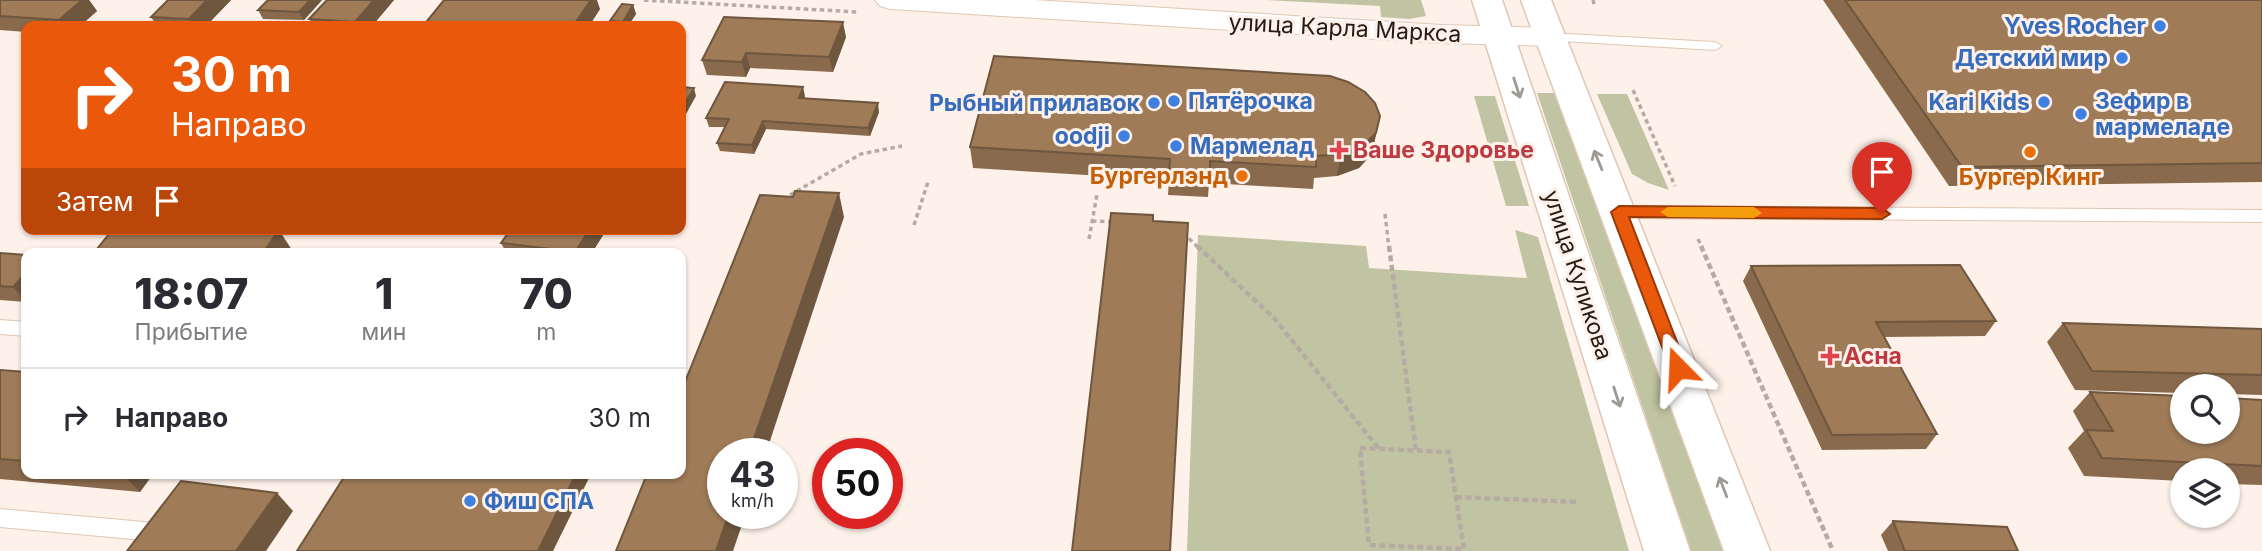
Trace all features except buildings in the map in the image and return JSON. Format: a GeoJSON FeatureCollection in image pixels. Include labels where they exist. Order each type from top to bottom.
{"type":"FeatureCollection","features":[{"type":"Feature","properties":{"kind":"main road","name":"улица Куликова"},"geometry":{"type":"LineString","coordinates":[[1487,0],[1667,551]]}},
{"type":"Feature","properties":{"kind":"main road"},"geometry":{"type":"LineString","coordinates":[[1536,0],[1747,551]]}},
{"type":"Feature","properties":{"kind":"street","name":"улица Карла Маркса"},"geometry":{"type":"LineString","coordinates":[[890,0],[1549,37]]}},
{"type":"Feature","properties":{"kind":"lane"},"geometry":{"type":"LineString","coordinates":[[1549,37],[1715,46]]}},
{"type":"Feature","properties":{"kind":"lane"},"geometry":{"type":"LineString","coordinates":[[1619,212],[2262,216]]}},
{"type":"Feature","properties":{"kind":"lane"},"geometry":{"type":"LineString","coordinates":[[0,327],[21,329]]}},
{"type":"Feature","properties":{"kind":"lane"},"geometry":{"type":"LineString","coordinates":[[0,518],[155,532]]}},
{"type":"Feature","properties":{"kind":"path"},"geometry":{"type":"LineString","coordinates":[[644,0],[863,12]]}},
{"type":"Feature","properties":{"kind":"path"},"geometry":{"type":"LineString","coordinates":[[1633,90],[1833,551]]}},
{"type":"Feature","properties":{"kind":"path"},"geometry":{"type":"LineString","coordinates":[[776,203],[861,154],[902,146]]}},
{"type":"Feature","properties":{"kind":"path"},"geometry":{"type":"LineString","coordinates":[[914,225],[928,182]]}},
{"type":"Feature","properties":{"kind":"path"},"geometry":{"type":"LineString","coordinates":[[1088,239],[1097,194]]}},
{"type":"Feature","properties":{"kind":"path"},"geometry":{"type":"LineString","coordinates":[[1385,214],[1416,451]]}},
{"type":"Feature","properties":{"kind":"path"},"geometry":{"type":"LineString","coordinates":[[1092,221],[1116,223]]}},
{"type":"Feature","properties":{"kind":"path"},"geometry":{"type":"LineString","coordinates":[[1177,227],[1274,318],[1380,449]]}},
{"type":"Feature","properties":{"kind":"path"},"geometry":{"type":"LineString","coordinates":[[1360,448],[1416,451],[1449,452],[1464,549],[1367,548],[1360,448]]}},
{"type":"Feature","properties":{"kind":"path"},"geometry":{"type":"LineString","coordinates":[[1456,497],[1578,502]]}},
{"type":"Feature","properties":{"kind":"green space"},"geometry":{"type":"Polygon","coordinates":[[[1265,0],[1421,0],[1426,16],[1409,19],[1381,17],[1380,6],[1265,0]]]}},
{"type":"Feature","properties":{"kind":"green space"},"geometry":{"type":"Polygon","coordinates":[[[1537,93],[1556,93],[1724,551],[1691,551],[1537,93]]]}},
{"type":"Feature","properties":{"kind":"green space"},"geometry":{"type":"Polygon","coordinates":[[[1597,94],[1627,94],[1669,190],[1632,174],[1597,94]]]}},
{"type":"Feature","properties":{"kind":"green space"},"geometry":{"type":"Polygon","coordinates":[[[1474,96],[1495,96],[1529,206],[1506,206],[1474,96]]]}},
{"type":"Feature","properties":{"kind":"green space"},"geometry":{"type":"Polygon","coordinates":[[[1515,230],[1538,237],[1629,551],[1187,551],[1198,235],[1366,246],[1369,268],[1527,278],[1515,230]]]}},
{"type":"Feature","properties":{"kind":"slow traffic"},"geometry":{"type":"LineString","coordinates":[[1668,212],[1754,213]]}},
{"type":"Feature","properties":{"kind":"place","name":"Yves Rocher"},"geometry":{"type":"Point","coordinates":[2160,26]}},
{"type":"Feature","properties":{"kind":"place","name":"Детский мир"},"geometry":{"type":"Point","coordinates":[2122,58]}},
{"type":"Feature","properties":{"kind":"place","name":"Пятёрочка"},"geometry":{"type":"Point","coordinates":[1174,101]}},
{"type":"Feature","properties":{"kind":"place","name":"Kari Kids"},"geometry":{"type":"Point","coordinates":[2044,102]}},
{"type":"Feature","properties":{"kind":"place","name":"Рыбный прилавок"},"geometry":{"type":"Point","coordinates":[1154,103]}},
{"type":"Feature","properties":{"kind":"place","name":"Зефир в мармеладе"},"geometry":{"type":"Point","coordinates":[2081,114]}},
{"type":"Feature","properties":{"kind":"place","name":"oodji"},"geometry":{"type":"Point","coordinates":[1124,136]}},
{"type":"Feature","properties":{"kind":"place","name":"Мармелад"},"geometry":{"type":"Point","coordinates":[1176,146]}},
{"type":"Feature","properties":{"kind":"place","name":"Ваше Здоровье"},"geometry":{"type":"Point","coordinates":[1339,150]}},
{"type":"Feature","properties":{"kind":"place","name":"Бургер Кинг"},"geometry":{"type":"Point","coordinates":[2030,152]}},
{"type":"Feature","properties":{"kind":"place","name":"Бургерлэнд"},"geometry":{"type":"Point","coordinates":[1242,176]}},
{"type":"Feature","properties":{"kind":"place","name":"Асна"},"geometry":{"type":"Point","coordinates":[1830,356]}},
{"type":"Feature","properties":{"kind":"place","name":"Фиш СПА"},"geometry":{"type":"Point","coordinates":[470,501]}},
{"type":"Feature","properties":{"kind":"route"},"geometry":{"type":"LineString","coordinates":[[1678,368],[1619,212],[1882,214]]}}]}
